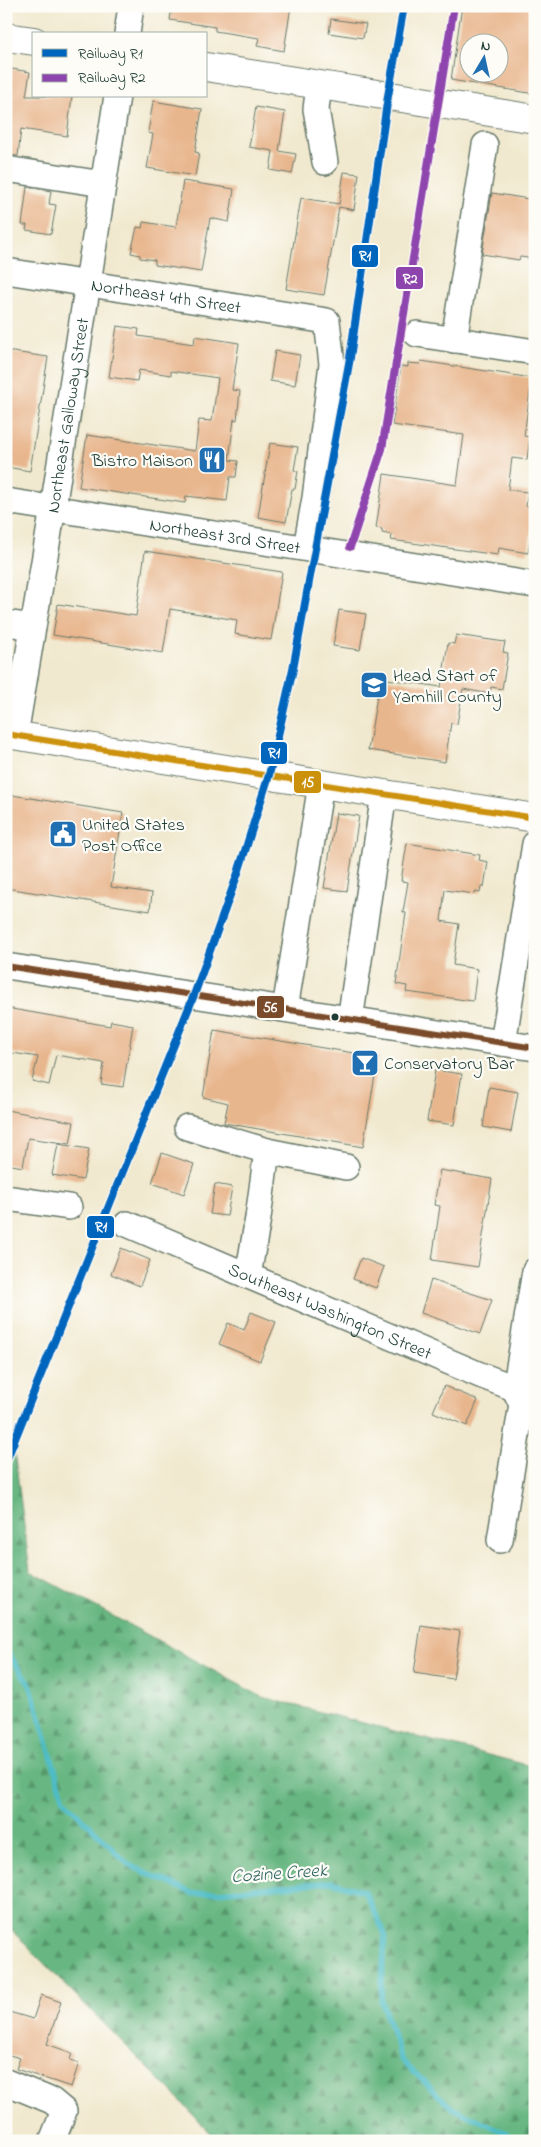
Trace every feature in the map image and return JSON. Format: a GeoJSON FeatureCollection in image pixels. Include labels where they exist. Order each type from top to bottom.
{"type":"FeatureCollection","features":[{"type":"Feature","properties":{"kind":"main road"},"geometry":{"type":"LineString","coordinates":[[6,37],[32,41]]}},
{"type":"Feature","properties":{"kind":"main road"},"geometry":{"type":"LineString","coordinates":[[208,68],[535,119]]}},
{"type":"Feature","properties":{"kind":"main road"},"geometry":{"type":"LineString","coordinates":[[11,734],[535,818]]}},
{"type":"Feature","properties":{"kind":"street"},"geometry":{"type":"LineString","coordinates":[[127,32],[131,6]]}},
{"type":"Feature","properties":{"kind":"street"},"geometry":{"type":"LineString","coordinates":[[319,86],[316,109],[324,162]]}},
{"type":"Feature","properties":{"kind":"street","name":"Northeast Galloway Street"},"geometry":{"type":"LineString","coordinates":[[11,734],[33,627],[53,508],[117,98]]}},
{"type":"Feature","properties":{"kind":"street"},"geometry":{"type":"LineString","coordinates":[[454,340],[485,145]]}},
{"type":"Feature","properties":{"kind":"street"},"geometry":{"type":"LineString","coordinates":[[6,169],[103,184]]}},
{"type":"Feature","properties":{"kind":"street","name":"Northeast 4th Street"},"geometry":{"type":"LineString","coordinates":[[6,271],[327,321],[332,364],[315,498],[306,548]]}},
{"type":"Feature","properties":{"kind":"street"},"geometry":{"type":"LineString","coordinates":[[417,334],[535,352]]}},
{"type":"Feature","properties":{"kind":"street","name":"Northeast 3rd Street"},"geometry":{"type":"LineString","coordinates":[[6,501],[535,585]]}},
{"type":"Feature","properties":{"kind":"street"},"geometry":{"type":"LineString","coordinates":[[6,623],[33,627]]}},
{"type":"Feature","properties":{"kind":"street"},"geometry":{"type":"LineString","coordinates":[[284,1009],[321,784]]}},
{"type":"Feature","properties":{"kind":"street"},"geometry":{"type":"LineString","coordinates":[[350,1020],[384,794]]}},
{"type":"Feature","properties":{"kind":"street"},"geometry":{"type":"LineString","coordinates":[[503,1044],[535,844]]}},
{"type":"Feature","properties":{"kind":"street"},"geometry":{"type":"LineString","coordinates":[[6,966],[535,1048]]}},
{"type":"Feature","properties":{"kind":"street"},"geometry":{"type":"LineString","coordinates":[[187,1127],[267,1151],[346,1167]]}},
{"type":"Feature","properties":{"kind":"street"},"geometry":{"type":"LineString","coordinates":[[248,1276],[267,1151]]}},
{"type":"Feature","properties":{"kind":"street"},"geometry":{"type":"LineString","coordinates":[[6,1198],[70,1207]]}},
{"type":"Feature","properties":{"kind":"street","name":"Southeast Washington Street"},"geometry":{"type":"LineString","coordinates":[[127,1224],[525,1393]]}},
{"type":"Feature","properties":{"kind":"street"},"geometry":{"type":"LineString","coordinates":[[500,1540],[525,1393],[535,1271]]}},
{"type":"Feature","properties":{"kind":"street"},"geometry":{"type":"LineString","coordinates":[[6,2082],[52,2101],[64,2111],[52,2141]]}},
{"type":"Feature","properties":{"kind":"green space"},"geometry":{"type":"Polygon","coordinates":[[[9,1413],[30,1571],[262,1697],[535,1767],[535,2141],[217,2141],[175,2095],[6,1925],[6,1414],[9,1413]]]}},
{"type":"Feature","properties":{"kind":"building"},"geometry":{"type":"Polygon","coordinates":[[[172,6],[291,6],[284,51],[257,46],[259,38],[215,31],[215,27],[170,20],[172,6]]]}},
{"type":"Feature","properties":{"kind":"building"},"geometry":{"type":"Polygon","coordinates":[[[462,6],[535,6],[535,94],[463,82],[508,82],[508,32],[458,32],[462,6]]]}},
{"type":"Feature","properties":{"kind":"building"},"geometry":{"type":"Polygon","coordinates":[[[331,19],[366,24],[363,38],[329,33],[331,19]]]}},
{"type":"Feature","properties":{"kind":"building"},"geometry":{"type":"Polygon","coordinates":[[[458,33],[458,81],[451,80],[458,33]]]}},
{"type":"Feature","properties":{"kind":"building"},"geometry":{"type":"Polygon","coordinates":[[[6,68],[30,72],[26,96],[32,96],[32,98],[72,98],[67,136],[21,129],[18,156],[6,155],[6,68]]]}},
{"type":"Feature","properties":{"kind":"building"},"geometry":{"type":"Polygon","coordinates":[[[153,101],[202,109],[195,152],[199,153],[195,176],[147,168],[153,134],[148,133],[153,101]]]}},
{"type":"Feature","properties":{"kind":"building"},"geometry":{"type":"Polygon","coordinates":[[[256,107],[285,112],[279,151],[296,154],[292,174],[270,170],[273,151],[249,147],[256,107]]]}},
{"type":"Feature","properties":{"kind":"building"},"geometry":{"type":"Polygon","coordinates":[[[344,172],[359,174],[354,210],[339,207],[324,295],[286,289],[301,198],[339,204],[344,172]]]}},
{"type":"Feature","properties":{"kind":"building"},"geometry":{"type":"Polygon","coordinates":[[[183,181],[234,189],[229,222],[210,218],[201,272],[155,265],[155,260],[140,258],[140,255],[131,253],[137,227],[142,228],[143,222],[176,227],[183,181]]]}},
{"type":"Feature","properties":{"kind":"building"},"geometry":{"type":"Polygon","coordinates":[[[27,187],[51,191],[49,204],[56,205],[51,234],[26,230],[27,225],[22,225],[27,187]]]}},
{"type":"Feature","properties":{"kind":"building"},"geometry":{"type":"Polygon","coordinates":[[[492,193],[535,200],[535,259],[520,257],[519,260],[482,254],[492,193]]]}},
{"type":"Feature","properties":{"kind":"building"},"geometry":{"type":"Polygon","coordinates":[[[117,326],[139,329],[138,336],[194,344],[195,336],[239,343],[232,390],[240,391],[237,420],[234,419],[229,460],[238,461],[236,477],[230,477],[227,501],[186,496],[185,503],[79,487],[87,435],[195,451],[199,420],[212,421],[218,378],[171,371],[171,375],[139,370],[137,381],[109,377],[117,326]]]}},
{"type":"Feature","properties":{"kind":"building"},"geometry":{"type":"Polygon","coordinates":[[[6,351],[48,357],[30,471],[6,467],[6,351]]]}},
{"type":"Feature","properties":{"kind":"building"},"geometry":{"type":"Polygon","coordinates":[[[275,351],[300,355],[295,385],[270,381],[275,351]]]}},
{"type":"Feature","properties":{"kind":"building"},"geometry":{"type":"Polygon","coordinates":[[[421,361],[532,378],[524,436],[530,437],[527,460],[512,458],[508,490],[528,492],[526,506],[535,507],[528,553],[499,548],[498,555],[391,540],[392,535],[382,533],[382,529],[376,528],[384,474],[457,485],[464,435],[392,425],[401,366],[408,367],[408,363],[420,364],[421,361]]]}},
{"type":"Feature","properties":{"kind":"building"},"geometry":{"type":"Polygon","coordinates":[[[270,443],[298,447],[294,470],[298,471],[295,489],[292,489],[286,522],[258,517],[270,443]]]}},
{"type":"Feature","properties":{"kind":"building"},"geometry":{"type":"Polygon","coordinates":[[[145,551],[282,572],[271,640],[235,634],[237,620],[170,609],[163,653],[53,635],[58,604],[136,616],[145,551]]]}},
{"type":"Feature","properties":{"kind":"building"},"geometry":{"type":"Polygon","coordinates":[[[339,610],[366,614],[360,650],[333,646],[339,610]]]}},
{"type":"Feature","properties":{"kind":"building","name":"Head Start of Yamhill County"},"geometry":{"type":"Polygon","coordinates":[[[456,635],[505,642],[503,652],[508,653],[502,689],[491,687],[490,694],[463,689],[457,724],[451,723],[445,762],[368,750],[380,678],[441,687],[448,643],[454,644],[456,635]]]}},
{"type":"Feature","properties":{"kind":"building","name":"United States Post Office"},"geometry":{"type":"Polygon","coordinates":[[[6,794],[123,813],[111,887],[152,893],[150,911],[6,888],[6,794]]]}},
{"type":"Feature","properties":{"kind":"building"},"geometry":{"type":"Polygon","coordinates":[[[336,813],[359,816],[347,891],[324,888],[336,813]]]}},
{"type":"Feature","properties":{"kind":"building"},"geometry":{"type":"Polygon","coordinates":[[[407,843],[480,855],[479,860],[488,862],[484,887],[481,887],[480,893],[445,890],[441,921],[459,924],[453,965],[477,969],[473,1001],[406,992],[407,986],[396,984],[406,913],[403,912],[408,882],[401,881],[407,843]]]}},
{"type":"Feature","properties":{"kind":"building"},"geometry":{"type":"Polygon","coordinates":[[[6,1008],[110,1026],[111,1021],[133,1025],[123,1087],[101,1084],[104,1063],[56,1055],[49,1085],[32,1081],[38,1057],[6,1052],[6,1008]]]}},
{"type":"Feature","properties":{"kind":"building"},"geometry":{"type":"Polygon","coordinates":[[[214,1030],[378,1057],[363,1147],[224,1123],[228,1103],[203,1097],[214,1030]]]}},
{"type":"Feature","properties":{"kind":"building"},"geometry":{"type":"Polygon","coordinates":[[[435,1070],[462,1074],[454,1125],[427,1121],[435,1070]]]}},
{"type":"Feature","properties":{"kind":"building"},"geometry":{"type":"Polygon","coordinates":[[[489,1087],[518,1092],[511,1132],[483,1127],[489,1087]]]}},
{"type":"Feature","properties":{"kind":"building"},"geometry":{"type":"Polygon","coordinates":[[[6,1110],[74,1122],[70,1144],[28,1138],[23,1167],[6,1164],[6,1110]]]}},
{"type":"Feature","properties":{"kind":"building"},"geometry":{"type":"Polygon","coordinates":[[[58,1144],[89,1149],[83,1180],[52,1175],[58,1144]]]}},
{"type":"Feature","properties":{"kind":"building"},"geometry":{"type":"Polygon","coordinates":[[[162,1153],[194,1164],[184,1194],[152,1183],[162,1153]]]}},
{"type":"Feature","properties":{"kind":"building"},"geometry":{"type":"Polygon","coordinates":[[[440,1170],[492,1179],[478,1267],[432,1260],[440,1206],[434,1205],[440,1170]]]}},
{"type":"Feature","properties":{"kind":"building"},"geometry":{"type":"Polygon","coordinates":[[[215,1184],[232,1187],[227,1216],[210,1214],[215,1184]]]}},
{"type":"Feature","properties":{"kind":"building"},"geometry":{"type":"Polygon","coordinates":[[[121,1248],[150,1260],[140,1286],[111,1274],[121,1248]]]}},
{"type":"Feature","properties":{"kind":"building"},"geometry":{"type":"Polygon","coordinates":[[[361,1258],[384,1267],[376,1288],[353,1279],[361,1258]]]}},
{"type":"Feature","properties":{"kind":"building"},"geometry":{"type":"Polygon","coordinates":[[[431,1280],[492,1300],[480,1334],[421,1313],[431,1280]]]}},
{"type":"Feature","properties":{"kind":"building"},"geometry":{"type":"Polygon","coordinates":[[[251,1312],[276,1322],[260,1361],[219,1344],[228,1323],[244,1330],[251,1312]]]}},
{"type":"Feature","properties":{"kind":"building"},"geometry":{"type":"Polygon","coordinates":[[[444,1386],[478,1400],[467,1426],[433,1412],[444,1386]]]}},
{"type":"Feature","properties":{"kind":"building"},"geometry":{"type":"Polygon","coordinates":[[[421,1625],[460,1631],[453,1679],[414,1673],[421,1625]]]}},
{"type":"Feature","properties":{"kind":"building"},"geometry":{"type":"Polygon","coordinates":[[[41,1995],[61,2002],[47,2044],[72,2053],[70,2060],[79,2063],[71,2087],[16,2069],[20,2058],[6,2054],[6,2011],[33,2019],[41,1995]]]}},
{"type":"Feature","properties":{"kind":"waterway","name":"Cozine Creek"},"geometry":{"type":"LineString","coordinates":[[6,1650],[31,1687],[64,1800],[129,1865],[194,1894],[332,1882],[365,1892],[385,1934],[381,2000],[402,2061],[452,2108],[524,2141]]}},
{"type":"Feature","properties":{"kind":"rail line","name":"R1"},"geometry":{"type":"LineString","coordinates":[[6,1461],[194,995],[238,873],[269,775],[293,669],[350,358],[388,96],[404,6]]}},
{"type":"Feature","properties":{"kind":"rail line","name":"R2"},"geometry":{"type":"LineString","coordinates":[[350,547],[382,449],[454,6]]}},
{"type":"Feature","properties":{"kind":"transit line","name":"15"},"geometry":{"type":"LineString","coordinates":[[6,734],[535,818]]}},
{"type":"Feature","properties":{"kind":"transit line","name":"56"},"geometry":{"type":"LineString","coordinates":[[6,966],[535,1048]]}},
{"type":"Feature","properties":{"kind":"place","name":"Bistro Maison"},"geometry":{"type":"Point","coordinates":[212,460]}},
{"type":"Feature","properties":{"kind":"place","name":"Head Start of Yamhill County"},"geometry":{"type":"Point","coordinates":[374,685]}},
{"type":"Feature","properties":{"kind":"place","name":"United States Post Office"},"geometry":{"type":"Point","coordinates":[63,834]}},
{"type":"Feature","properties":{"kind":"place","name":"Conservatory Bar"},"geometry":{"type":"Point","coordinates":[365,1063]}}]}
